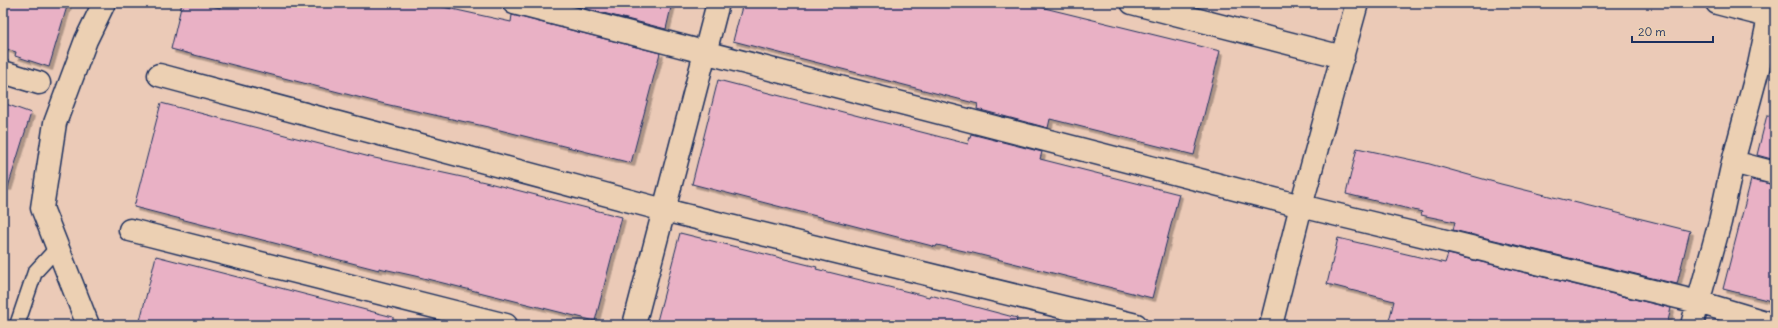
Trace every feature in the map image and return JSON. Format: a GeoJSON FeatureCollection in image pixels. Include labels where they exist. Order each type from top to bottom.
{"type":"FeatureCollection","features":[{"type":"Feature","properties":{"kind":"street"},"geometry":{"type":"LineString","coordinates":[[88,325],[42,208],[55,124],[86,40],[104,3]]}},
{"type":"Feature","properties":{"kind":"street"},"geometry":{"type":"LineString","coordinates":[[514,3],[1301,206],[1698,302],[1775,325]]}},
{"type":"Feature","properties":{"kind":"street"},"geometry":{"type":"LineString","coordinates":[[634,325],[718,3]]}},
{"type":"Feature","properties":{"kind":"street"},"geometry":{"type":"LineString","coordinates":[[1132,3],[1343,57]]}},
{"type":"Feature","properties":{"kind":"street"},"geometry":{"type":"LineString","coordinates":[[1271,325],[1301,206],[1357,3]]}},
{"type":"Feature","properties":{"kind":"street"},"geometry":{"type":"LineString","coordinates":[[1692,325],[1720,222],[1733,162],[1772,13],[1717,3]]}},
{"type":"Feature","properties":{"kind":"street"},"geometry":{"type":"LineString","coordinates":[[3,72],[39,83]]}},
{"type":"Feature","properties":{"kind":"street"},"geometry":{"type":"LineString","coordinates":[[159,75],[664,210],[1136,325]]}},
{"type":"Feature","properties":{"kind":"street"},"geometry":{"type":"LineString","coordinates":[[1733,162],[1775,173]]}},
{"type":"Feature","properties":{"kind":"street"},"geometry":{"type":"LineString","coordinates":[[130,230],[506,325]]}},
{"type":"Feature","properties":{"kind":"lane"},"geometry":{"type":"LineString","coordinates":[[17,325],[35,272],[58,247]]}},
{"type":"Feature","properties":{"kind":"building"},"geometry":{"type":"Polygon","coordinates":[[[3,3],[68,3],[49,67],[15,56],[16,52],[3,48],[3,3]]]}},
{"type":"Feature","properties":{"kind":"building"},"geometry":{"type":"Polygon","coordinates":[[[182,3],[200,3],[220,8],[221,3],[425,3],[511,22],[512,15],[660,53],[631,163],[488,127],[385,104],[171,49],[182,3]]]}},
{"type":"Feature","properties":{"kind":"building"},"geometry":{"type":"Polygon","coordinates":[[[564,3],[672,3],[666,29],[564,3]]]}},
{"type":"Feature","properties":{"kind":"building"},"geometry":{"type":"Polygon","coordinates":[[[743,3],[1024,3],[1220,51],[1194,155],[1050,119],[1048,128],[977,109],[978,104],[733,41],[743,3]]]}},
{"type":"Feature","properties":{"kind":"building"},"geometry":{"type":"Polygon","coordinates":[[[718,80],[968,144],[971,134],[1042,152],[1040,159],[1179,194],[1152,298],[973,253],[937,245],[936,247],[692,184],[718,80]]]}},
{"type":"Feature","properties":{"kind":"building"},"geometry":{"type":"Polygon","coordinates":[[[3,103],[31,113],[8,187],[3,186],[3,103]]]}},
{"type":"Feature","properties":{"kind":"building"},"geometry":{"type":"Polygon","coordinates":[[[161,103],[370,157],[485,182],[622,217],[595,321],[415,276],[379,268],[379,270],[134,207],[161,103]]]}},
{"type":"Feature","properties":{"kind":"building"},"geometry":{"type":"Polygon","coordinates":[[[1767,115],[1775,116],[1775,160],[1757,155],[1767,115]]]}},
{"type":"Feature","properties":{"kind":"building"},"geometry":{"type":"Polygon","coordinates":[[[1357,148],[1426,163],[1501,184],[1690,231],[1677,284],[1453,230],[1455,222],[1421,215],[1422,212],[1346,194],[1357,148]]]}},
{"type":"Feature","properties":{"kind":"building"},"geometry":{"type":"Polygon","coordinates":[[[1751,180],[1775,185],[1775,302],[1723,289],[1751,180]]]}},
{"type":"Feature","properties":{"kind":"building"},"geometry":{"type":"Polygon","coordinates":[[[680,233],[817,267],[816,269],[929,297],[930,295],[1017,318],[1016,325],[656,325],[680,233]]]}},
{"type":"Feature","properties":{"kind":"building"},"geometry":{"type":"Polygon","coordinates":[[[1338,238],[1445,263],[1448,254],[1671,308],[1667,325],[1487,325],[1467,320],[1465,325],[1388,325],[1394,301],[1327,284],[1338,238]]]}},
{"type":"Feature","properties":{"kind":"building"},"geometry":{"type":"Polygon","coordinates":[[[156,256],[393,317],[393,325],[139,325],[156,256]]]}}]}
